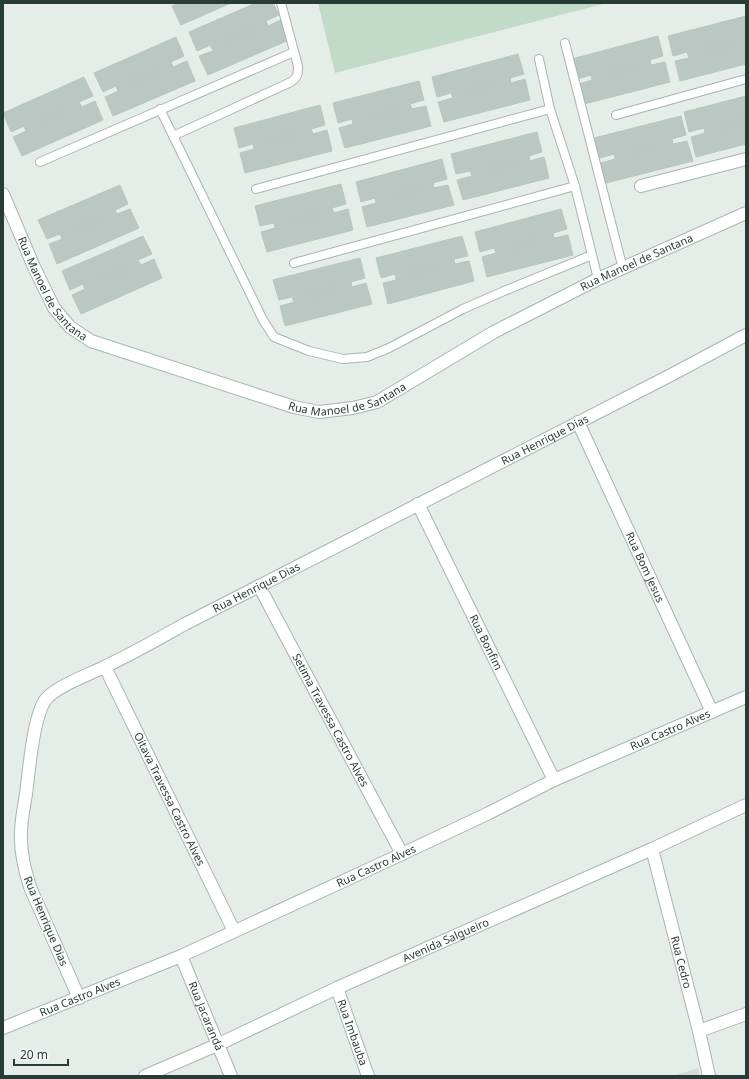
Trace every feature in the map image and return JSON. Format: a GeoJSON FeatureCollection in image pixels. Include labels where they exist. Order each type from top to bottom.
{"type":"FeatureCollection","features":[{"type":"Feature","properties":{"kind":"street"},"geometry":{"type":"LineString","coordinates":[[641,186],[746,159]]}},
{"type":"Feature","properties":{"kind":"street","name":"Rua Manoel de Santana"},"geometry":{"type":"LineString","coordinates":[[3,194],[34,267],[54,308],[70,327],[80,335],[91,341],[294,407],[319,412],[353,408],[376,402],[494,332],[598,279],[623,269],[746,212]]}},
{"type":"Feature","properties":{"kind":"street","name":"Rua Henrique Dias"},"geometry":{"type":"LineString","coordinates":[[79,998],[30,887],[25,871],[22,851],[21,832],[33,740],[42,705],[46,698],[64,686],[105,667],[746,335]]}},
{"type":"Feature","properties":{"kind":"street","name":"Rua Bom Jesus"},"geometry":{"type":"LineString","coordinates":[[578,422],[712,712]]}},
{"type":"Feature","properties":{"kind":"street","name":"Rua Bonfim"},"geometry":{"type":"LineString","coordinates":[[418,504],[554,780]]}},
{"type":"Feature","properties":{"kind":"street","name":"Setima Travessa Castro Alves"},"geometry":{"type":"LineString","coordinates":[[259,586],[402,854]]}},
{"type":"Feature","properties":{"kind":"street","name":"Oitava Travessa Castro Alves"},"geometry":{"type":"LineString","coordinates":[[105,667],[234,931]]}},
{"type":"Feature","properties":{"kind":"street","name":"Rua Castro Alves"},"geometry":{"type":"LineString","coordinates":[[3,1028],[180,956],[402,854],[489,813],[554,780],[746,697]]}},
{"type":"Feature","properties":{"kind":"street","name":"Avenida Salgueiro"},"geometry":{"type":"LineString","coordinates":[[145,1076],[217,1045],[337,988],[652,849],[746,805]]}},
{"type":"Feature","properties":{"kind":"street","name":"Rua Cedro"},"geometry":{"type":"LineString","coordinates":[[652,849],[699,1031],[709,1076]]}},
{"type":"Feature","properties":{"kind":"street","name":"Rua Jacarandá"},"geometry":{"type":"LineString","coordinates":[[180,956],[231,1076]]}},
{"type":"Feature","properties":{"kind":"street","name":"Rua Imbauba"},"geometry":{"type":"LineString","coordinates":[[337,988],[368,1076]]}},
{"type":"Feature","properties":{"kind":"street"},"geometry":{"type":"LineString","coordinates":[[699,1031],[746,1014]]}},
{"type":"Feature","properties":{"kind":"lane"},"geometry":{"type":"LineString","coordinates":[[173,136],[291,82],[298,76],[294,52],[281,3]]}},
{"type":"Feature","properties":{"kind":"lane"},"geometry":{"type":"LineString","coordinates":[[565,43],[623,269]]}},
{"type":"Feature","properties":{"kind":"lane"},"geometry":{"type":"LineString","coordinates":[[40,162],[294,52]]}},
{"type":"Feature","properties":{"kind":"lane"},"geometry":{"type":"LineString","coordinates":[[539,58],[550,109],[575,186],[598,279]]}},
{"type":"Feature","properties":{"kind":"lane"},"geometry":{"type":"LineString","coordinates":[[616,115],[746,79]]}},
{"type":"Feature","properties":{"kind":"lane"},"geometry":{"type":"LineString","coordinates":[[160,109],[263,320],[274,337],[309,351],[343,359],[367,357],[389,348],[504,291],[592,255]]}},
{"type":"Feature","properties":{"kind":"lane"},"geometry":{"type":"LineString","coordinates":[[256,189],[550,109]]}},
{"type":"Feature","properties":{"kind":"lane"},"geometry":{"type":"LineString","coordinates":[[294,264],[575,186]]}},
{"type":"Feature","properties":{"kind":"shaded area"},"geometry":{"type":"Polygon","coordinates":[[[698,1068],[700,1076],[673,1076],[698,1068]]]}},
{"type":"Feature","properties":{"kind":"green space"},"geometry":{"type":"Polygon","coordinates":[[[318,3],[607,3],[335,73],[318,3]]]}},
{"type":"Feature","properties":{"kind":"building"},"geometry":{"type":"Polygon","coordinates":[[[179,3],[231,3],[181,25],[172,6],[179,3]]]}},
{"type":"Feature","properties":{"kind":"building"},"geometry":{"type":"Polygon","coordinates":[[[256,3],[273,3],[279,15],[266,21],[268,26],[281,20],[289,40],[208,75],[199,56],[213,51],[210,45],[197,51],[189,32],[256,3]]]}},
{"type":"Feature","properties":{"kind":"building"},"geometry":{"type":"Polygon","coordinates":[[[746,16],[746,64],[680,81],[675,61],[689,58],[687,52],[673,56],[668,36],[746,16]]]}},
{"type":"Feature","properties":{"kind":"building"},"geometry":{"type":"Polygon","coordinates":[[[250,28],[252,33],[229,43],[227,38],[250,28]]]}},
{"type":"Feature","properties":{"kind":"building"},"geometry":{"type":"Polygon","coordinates":[[[658,36],[663,56],[650,60],[651,65],[665,62],[670,82],[584,104],[579,84],[592,80],[591,75],[577,79],[572,59],[658,36]]]}},
{"type":"Feature","properties":{"kind":"building"},"geometry":{"type":"Polygon","coordinates":[[[176,37],[184,56],[171,62],[173,67],[187,61],[195,81],[113,116],[105,97],[118,91],[116,86],[103,92],[94,73],[176,37]]]}},
{"type":"Feature","properties":{"kind":"building"},"geometry":{"type":"Polygon","coordinates":[[[729,42],[731,47],[706,53],[705,48],[729,42]]]}},
{"type":"Feature","properties":{"kind":"building"},"geometry":{"type":"Polygon","coordinates":[[[518,54],[524,74],[510,78],[511,83],[525,79],[530,100],[444,122],[438,102],[453,98],[451,93],[437,97],[432,77],[518,54]]]}},
{"type":"Feature","properties":{"kind":"building"},"geometry":{"type":"Polygon","coordinates":[[[633,64],[635,69],[610,76],[609,71],[633,64]]]}},
{"type":"Feature","properties":{"kind":"building"},"geometry":{"type":"Polygon","coordinates":[[[155,69],[158,74],[135,84],[132,79],[155,69]]]}},
{"type":"Feature","properties":{"kind":"building"},"geometry":{"type":"Polygon","coordinates":[[[84,77],[93,96],[79,102],[82,107],[95,101],[103,120],[22,156],[13,137],[26,131],[24,126],[11,132],[3,113],[84,77]]]}},
{"type":"Feature","properties":{"kind":"building"},"geometry":{"type":"Polygon","coordinates":[[[419,81],[424,100],[410,104],[412,109],[426,106],[431,126],[345,148],[339,128],[353,124],[352,119],[338,123],[333,103],[419,81]]]}},
{"type":"Feature","properties":{"kind":"building"},"geometry":{"type":"Polygon","coordinates":[[[493,82],[494,87],[470,94],[469,88],[493,82]]]}},
{"type":"Feature","properties":{"kind":"building"},"geometry":{"type":"Polygon","coordinates":[[[746,96],[746,144],[696,157],[691,137],[705,133],[704,128],[689,132],[684,112],[746,96]]]}},
{"type":"Feature","properties":{"kind":"building"},"geometry":{"type":"Polygon","coordinates":[[[320,105],[325,125],[311,129],[313,134],[327,130],[332,151],[245,173],[240,153],[254,149],[253,144],[239,148],[234,128],[320,105]]]}},
{"type":"Feature","properties":{"kind":"building"},"geometry":{"type":"Polygon","coordinates":[[[64,108],[66,113],[43,124],[41,119],[64,108]]]}},
{"type":"Feature","properties":{"kind":"building"},"geometry":{"type":"Polygon","coordinates":[[[394,108],[395,114],[371,120],[370,115],[394,108]]]}},
{"type":"Feature","properties":{"kind":"building"},"geometry":{"type":"Polygon","coordinates":[[[681,116],[686,135],[672,139],[673,144],[687,141],[693,161],[606,183],[601,163],[615,159],[614,154],[600,158],[594,138],[681,116]]]}},
{"type":"Feature","properties":{"kind":"building"},"geometry":{"type":"Polygon","coordinates":[[[745,117],[746,123],[722,129],[721,123],[745,117]]]}},
{"type":"Feature","properties":{"kind":"building"},"geometry":{"type":"Polygon","coordinates":[[[537,132],[542,152],[529,156],[530,161],[544,157],[549,178],[463,200],[457,180],[472,176],[470,171],[456,174],[451,154],[537,132]]]}},
{"type":"Feature","properties":{"kind":"building"},"geometry":{"type":"Polygon","coordinates":[[[295,133],[296,138],[272,145],[270,139],[295,133]]]}},
{"type":"Feature","properties":{"kind":"building"},"geometry":{"type":"Polygon","coordinates":[[[656,143],[657,148],[633,155],[631,150],[656,143]]]}},
{"type":"Feature","properties":{"kind":"building"},"geometry":{"type":"Polygon","coordinates":[[[442,159],[447,179],[433,183],[434,188],[448,185],[454,205],[367,227],[362,207],[376,203],[375,198],[361,202],[356,182],[442,159]]]}},
{"type":"Feature","properties":{"kind":"building"},"geometry":{"type":"Polygon","coordinates":[[[512,160],[513,165],[489,172],[488,166],[512,160]]]}},
{"type":"Feature","properties":{"kind":"building"},"geometry":{"type":"Polygon","coordinates":[[[341,184],[346,204],[332,208],[334,213],[348,209],[353,230],[267,252],[261,232],[275,228],[274,223],[260,226],[255,206],[341,184]]]}},
{"type":"Feature","properties":{"kind":"building"},"geometry":{"type":"Polygon","coordinates":[[[120,185],[128,204],[115,210],[117,214],[130,209],[139,228],[57,264],[49,244],[62,239],[60,234],[47,239],[38,220],[120,185]]]}},
{"type":"Feature","properties":{"kind":"building"},"geometry":{"type":"Polygon","coordinates":[[[417,187],[418,192],[394,199],[392,193],[417,187]]]}},
{"type":"Feature","properties":{"kind":"building"},"geometry":{"type":"Polygon","coordinates":[[[561,209],[567,229],[553,233],[554,238],[568,235],[573,255],[487,277],[482,257],[496,253],[494,248],[480,252],[475,232],[561,209]]]}},
{"type":"Feature","properties":{"kind":"building"},"geometry":{"type":"Polygon","coordinates":[[[316,212],[317,217],[293,223],[292,218],[316,212]]]}},
{"type":"Feature","properties":{"kind":"building"},"geometry":{"type":"Polygon","coordinates":[[[99,216],[102,221],[79,232],[76,226],[99,216]]]}},
{"type":"Feature","properties":{"kind":"building"},"geometry":{"type":"Polygon","coordinates":[[[143,236],[152,254],[138,260],[141,265],[154,259],[162,278],[81,314],[72,295],[85,289],[83,284],[70,290],[62,271],[143,236]]]}},
{"type":"Feature","properties":{"kind":"building"},"geometry":{"type":"Polygon","coordinates":[[[462,236],[468,256],[454,259],[455,264],[469,261],[474,281],[388,304],[383,283],[396,280],[395,274],[381,278],[376,258],[462,236]]]}},
{"type":"Feature","properties":{"kind":"building"},"geometry":{"type":"Polygon","coordinates":[[[536,237],[538,242],[513,249],[512,244],[536,237]]]}},
{"type":"Feature","properties":{"kind":"building"},"geometry":{"type":"Polygon","coordinates":[[[360,258],[365,278],[351,282],[352,287],[366,283],[372,304],[285,326],[280,306],[294,302],[292,297],[279,300],[273,280],[360,258]]]}},
{"type":"Feature","properties":{"kind":"building"},"geometry":{"type":"Polygon","coordinates":[[[437,264],[439,269],[414,275],[413,270],[437,264]]]}},
{"type":"Feature","properties":{"kind":"building"},"geometry":{"type":"Polygon","coordinates":[[[123,267],[125,272],[102,282],[100,277],[123,267]]]}},
{"type":"Feature","properties":{"kind":"building"},"geometry":{"type":"Polygon","coordinates":[[[335,286],[336,291],[311,298],[310,292],[335,286]]]}}]}
